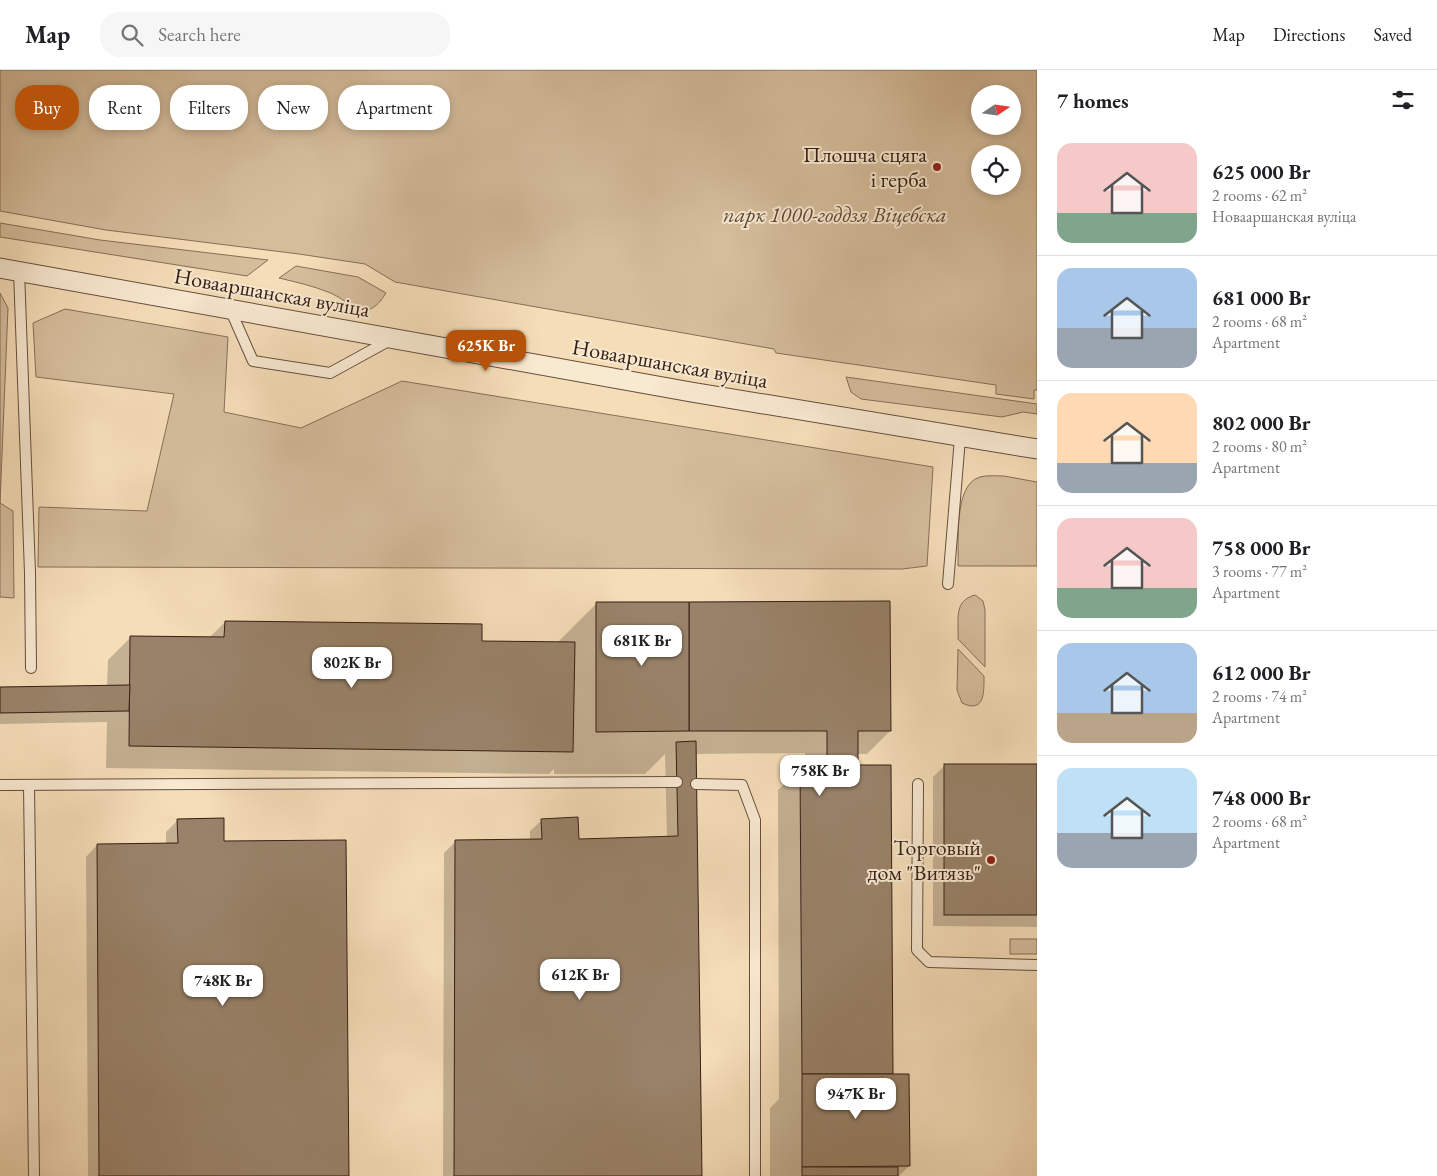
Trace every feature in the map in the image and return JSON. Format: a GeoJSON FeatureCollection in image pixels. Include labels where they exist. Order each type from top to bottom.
{"type":"FeatureCollection","features":[{"type":"Feature","properties":{"kind":"street","name":"Новааршанская вуліца"},"geometry":{"type":"LineString","coordinates":[[0,268],[700,393],[960,438],[1037,449]]}},
{"type":"Feature","properties":{"kind":"lane"},"geometry":{"type":"LineString","coordinates":[[18,271],[30,573],[31,668]]}},
{"type":"Feature","properties":{"kind":"lane"},"geometry":{"type":"LineString","coordinates":[[230,308],[253,361],[330,373],[394,338]]}},
{"type":"Feature","properties":{"kind":"lane"},"geometry":{"type":"LineString","coordinates":[[948,584],[960,438]]}},
{"type":"Feature","properties":{"kind":"lane"},"geometry":{"type":"LineString","coordinates":[[0,785],[677,782]]}},
{"type":"Feature","properties":{"kind":"lane"},"geometry":{"type":"LineString","coordinates":[[696,784],[742,785],[755,820],[755,1176]]}},
{"type":"Feature","properties":{"kind":"lane"},"geometry":{"type":"LineString","coordinates":[[918,784],[917,950],[929,962],[1037,966]]}},
{"type":"Feature","properties":{"kind":"lane"},"geometry":{"type":"LineString","coordinates":[[29,785],[34,1176]]}},
{"type":"Feature","properties":{"kind":"green space","name":"парк 1000-годдзя Віцебска"},"geometry":{"type":"Polygon","coordinates":[[[0,70],[1037,70],[1037,390],[1034,390],[1034,399],[996,394],[996,385],[776,353],[774,349],[395,282],[365,264],[106,230],[0,211],[0,70]]]}},
{"type":"Feature","properties":{"kind":"green space"},"geometry":{"type":"Polygon","coordinates":[[[0,223],[100,240],[268,260],[247,276],[0,237],[0,223]]]}},
{"type":"Feature","properties":{"kind":"green space"},"geometry":{"type":"Polygon","coordinates":[[[296,266],[358,277],[386,293],[371,308],[365,310],[358,309],[328,292],[279,278],[296,266]]]}},
{"type":"Feature","properties":{"kind":"green space"},"geometry":{"type":"Polygon","coordinates":[[[0,293],[8,308],[0,503],[0,293]]]}},
{"type":"Feature","properties":{"kind":"green space"},"geometry":{"type":"Polygon","coordinates":[[[65,309],[228,337],[224,412],[301,428],[402,381],[933,467],[927,566],[902,569],[38,567],[39,507],[147,511],[174,394],[36,377],[33,323],[65,309]]]}},
{"type":"Feature","properties":{"kind":"green space"},"geometry":{"type":"Polygon","coordinates":[[[846,377],[1037,404],[1037,414],[1023,412],[1002,417],[861,399],[851,392],[846,377]]]}},
{"type":"Feature","properties":{"kind":"green space"},"geometry":{"type":"Polygon","coordinates":[[[1004,476],[1037,482],[1037,566],[958,566],[959,516],[965,491],[971,482],[980,477],[1004,476]]]}},
{"type":"Feature","properties":{"kind":"green space"},"geometry":{"type":"Polygon","coordinates":[[[0,503],[13,511],[14,598],[0,597],[0,503]]]}},
{"type":"Feature","properties":{"kind":"green space"},"geometry":{"type":"Polygon","coordinates":[[[975,595],[983,601],[985,610],[985,667],[958,639],[960,607],[968,598],[975,595]]]}},
{"type":"Feature","properties":{"kind":"green space"},"geometry":{"type":"Polygon","coordinates":[[[958,649],[984,676],[982,700],[975,706],[962,703],[957,690],[958,649]]]}},
{"type":"Feature","properties":{"kind":"green space"},"geometry":{"type":"Polygon","coordinates":[[[1010,939],[1037,939],[1037,954],[1010,954],[1010,939]]]}},
{"type":"Feature","properties":{"kind":"building"},"geometry":{"type":"Polygon","coordinates":[[[890,601],[891,731],[858,731],[858,765],[891,765],[893,1074],[802,1074],[800,766],[827,766],[827,731],[689,731],[689,602],[890,601]]]}},
{"type":"Feature","properties":{"kind":"building"},"geometry":{"type":"Polygon","coordinates":[[[596,602],[689,602],[689,731],[596,732],[596,602]]]}},
{"type":"Feature","properties":{"kind":"building"},"geometry":{"type":"Polygon","coordinates":[[[225,621],[482,624],[482,641],[575,642],[573,752],[129,746],[130,636],[224,637],[225,621]]]}},
{"type":"Feature","properties":{"kind":"building"},"geometry":{"type":"Polygon","coordinates":[[[130,685],[129,711],[0,713],[0,687],[130,685]]]}},
{"type":"Feature","properties":{"kind":"building"},"geometry":{"type":"Polygon","coordinates":[[[696,741],[702,1176],[454,1176],[455,840],[542,839],[541,819],[578,817],[579,839],[678,836],[676,742],[696,741]]]}},
{"type":"Feature","properties":{"kind":"building","name":"Торговый дом \"Витязь\""},"geometry":{"type":"Polygon","coordinates":[[[944,764],[1037,764],[1037,915],[944,915],[944,764]]]}},
{"type":"Feature","properties":{"kind":"building"},"geometry":{"type":"Polygon","coordinates":[[[224,818],[224,841],[346,840],[349,1176],[99,1176],[97,844],[178,843],[177,819],[224,818]]]}},
{"type":"Feature","properties":{"kind":"building"},"geometry":{"type":"Polygon","coordinates":[[[802,1074],[909,1074],[910,1166],[802,1167],[802,1074]]]}},
{"type":"Feature","properties":{"kind":"building"},"geometry":{"type":"Polygon","coordinates":[[[802,1167],[898,1167],[898,1176],[802,1176],[802,1167]]]}},
{"type":"Feature","properties":{"kind":"place","name":"Плошча сцяга і герба"},"geometry":{"type":"Point","coordinates":[937,167]}},
{"type":"Feature","properties":{"kind":"place","name":"Торговый дом \"Витязь\""},"geometry":{"type":"Point","coordinates":[991,860]}}]}
